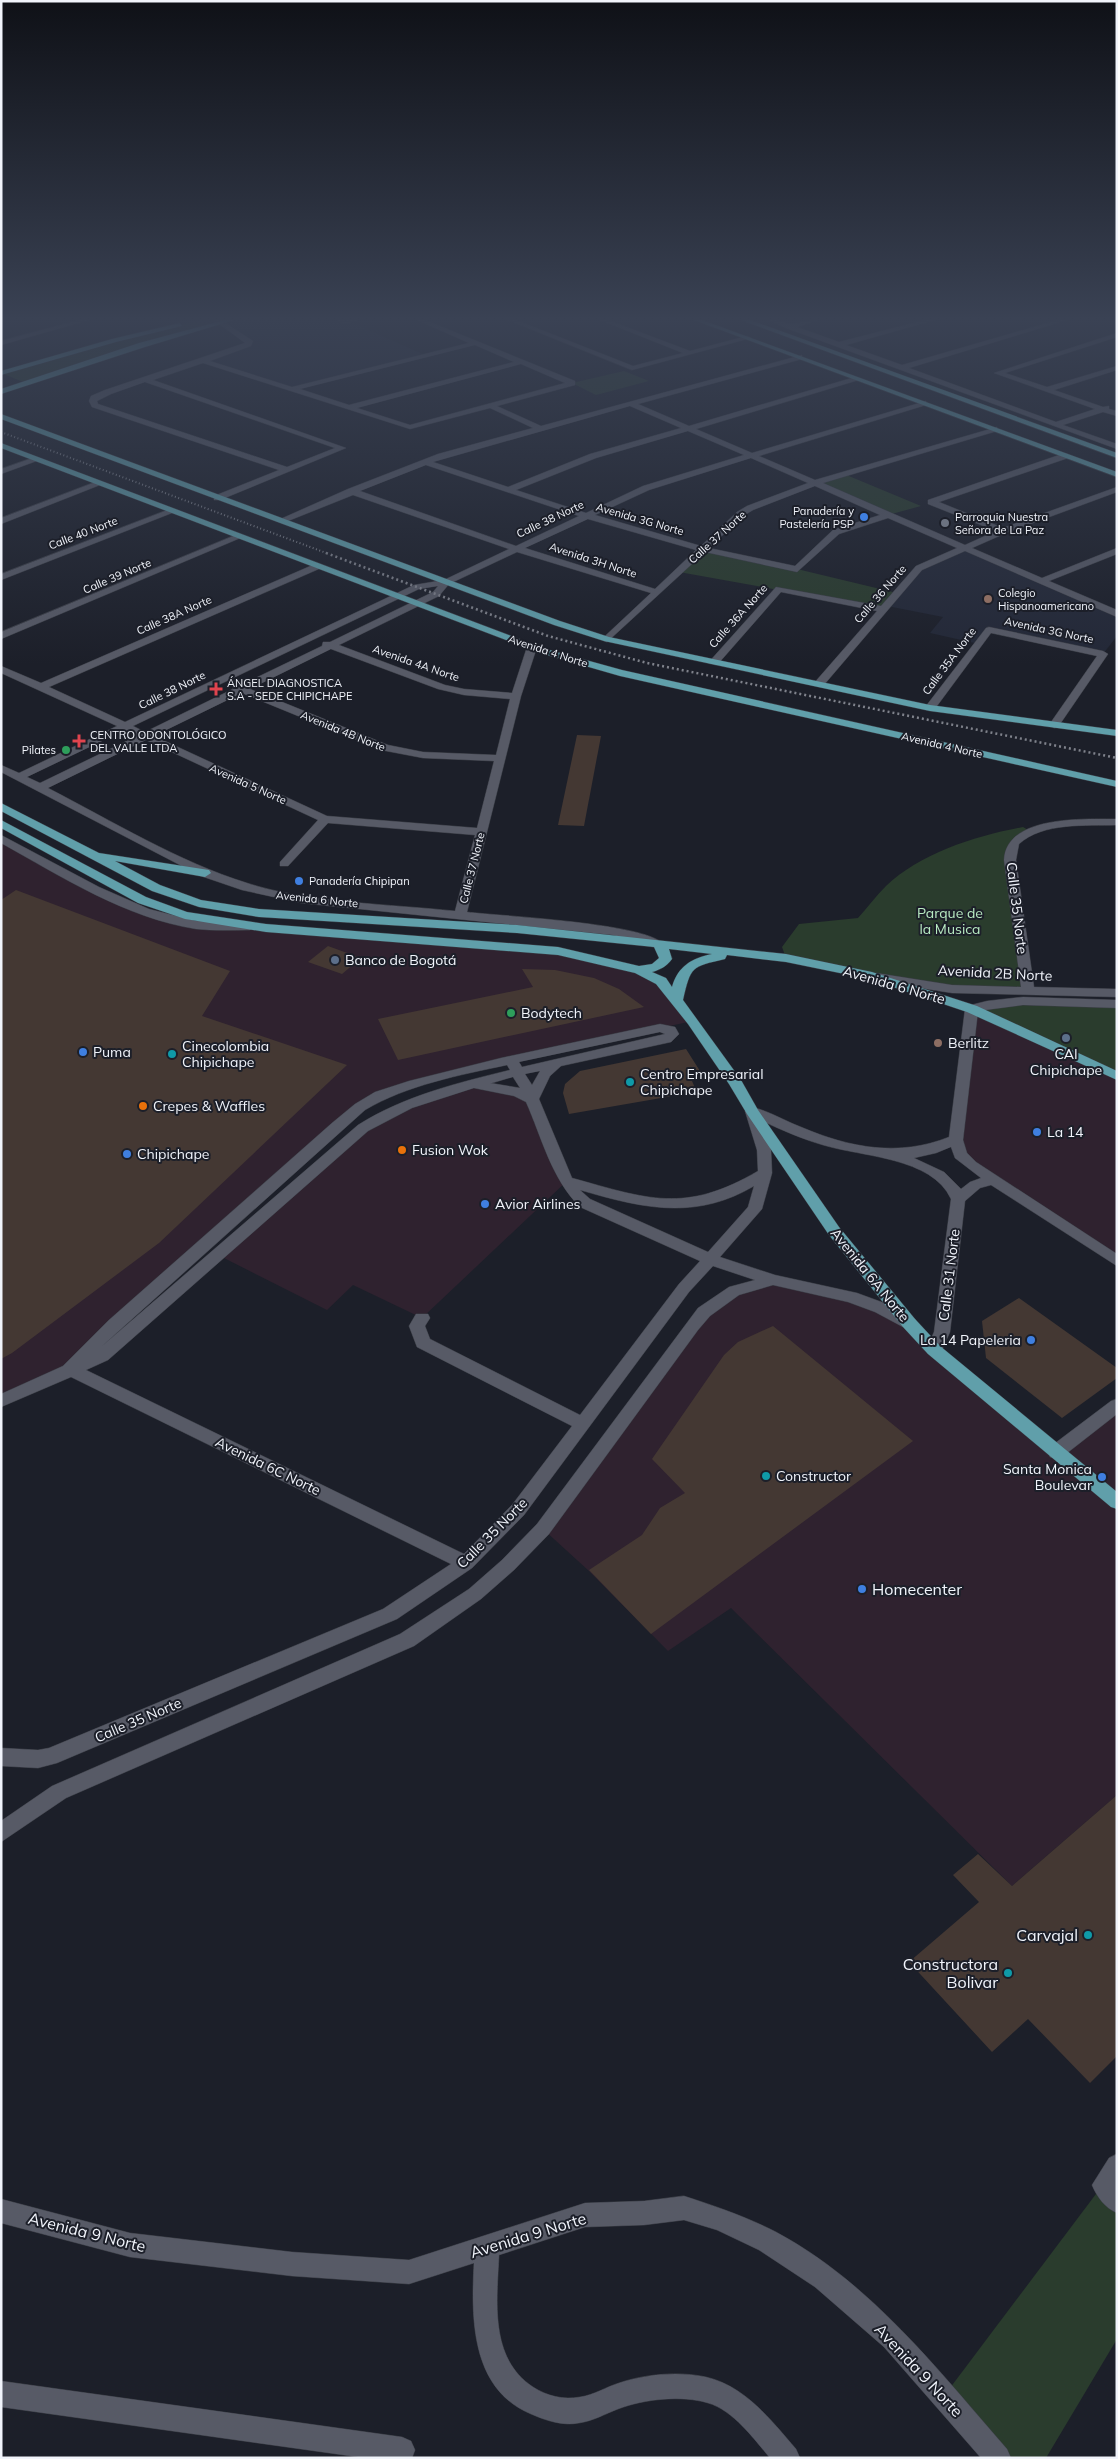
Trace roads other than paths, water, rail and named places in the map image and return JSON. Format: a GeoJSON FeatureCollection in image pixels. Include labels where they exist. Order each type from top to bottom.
{"type":"FeatureCollection","features":[{"type":"Feature","properties":{"kind":"main road"},"geometry":{"type":"LineString","coordinates":[[50,435],[217,498],[607,639],[930,708],[1117,733]]}},
{"type":"Feature","properties":{"kind":"main road"},"geometry":{"type":"LineString","coordinates":[[1009,435],[1117,475]]}},
{"type":"Feature","properties":{"kind":"main road"},"geometry":{"type":"LineString","coordinates":[[1059,435],[1117,456]]}},
{"type":"Feature","properties":{"kind":"main road","name":"Avenida 4 Norte"},"geometry":{"type":"LineString","coordinates":[[1,445],[532,647],[620,673],[1117,784]]}},
{"type":"Feature","properties":{"kind":"main road","name":"Avenida 6 Norte"},"geometry":{"type":"LineString","coordinates":[[1,806],[86,852],[172,895],[228,909],[259,913],[516,929],[786,958],[872,976],[972,1009],[1117,1076]]}},
{"type":"Feature","properties":{"kind":"main road"},"geometry":{"type":"LineString","coordinates":[[1,823],[153,905],[186,915],[250,926],[558,951],[639,970],[661,981],[677,1000]]}},
{"type":"Feature","properties":{"kind":"main road"},"geometry":{"type":"LineString","coordinates":[[86,852],[205,873]]}},
{"type":"Feature","properties":{"kind":"main road"},"geometry":{"type":"LineString","coordinates":[[499,920],[516,929]]}},
{"type":"Feature","properties":{"kind":"main road"},"geometry":{"type":"LineString","coordinates":[[639,970],[656,968],[666,959],[666,954],[657,944]]}},
{"type":"Feature","properties":{"kind":"main road"},"geometry":{"type":"LineString","coordinates":[[677,1000],[680,976],[695,963],[719,956],[750,955]]}},
{"type":"Feature","properties":{"kind":"main road","name":"Avenida 6A Norte"},"geometry":{"type":"LineString","coordinates":[[677,1000],[736,1083],[752,1111],[834,1231],[909,1323],[934,1350],[1117,1502]]}},
{"type":"Feature","properties":{"kind":"street"},"geometry":{"type":"LineString","coordinates":[[183,435],[287,470]]}},
{"type":"Feature","properties":{"kind":"street"},"geometry":{"type":"LineString","coordinates":[[217,498],[342,448],[304,435]]}},
{"type":"Feature","properties":{"kind":"street"},"geometry":{"type":"LineString","coordinates":[[280,521],[424,462],[516,435]]}},
{"type":"Feature","properties":{"kind":"street"},"geometry":{"type":"LineString","coordinates":[[509,490],[593,456],[669,435]]}},
{"type":"Feature","properties":{"kind":"street"},"geometry":{"type":"LineString","coordinates":[[703,435],[1117,614]]}},
{"type":"Feature","properties":{"kind":"street","name":"Calle 38 Norte"},"geometry":{"type":"LineString","coordinates":[[19,777],[417,587],[446,582],[646,488],[819,435]]}},
{"type":"Feature","properties":{"kind":"street","name":"Calle 37 Norte"},"geometry":{"type":"LineString","coordinates":[[607,639],[740,514],[750,508],[815,482],[975,435]]}},
{"type":"Feature","properties":{"kind":"street"},"geometry":{"type":"LineString","coordinates":[[1085,435],[1117,447]]}},
{"type":"Feature","properties":{"kind":"street"},"geometry":{"type":"LineString","coordinates":[[1003,531],[931,502],[1065,456]]}},
{"type":"Feature","properties":{"kind":"street"},"geometry":{"type":"LineString","coordinates":[[1,472],[38,460]]}},
{"type":"Feature","properties":{"kind":"street","name":"Avenida 3G Norte"},"geometry":{"type":"LineString","coordinates":[[424,462],[586,516],[702,550],[795,568],[836,532],[888,515]]}},
{"type":"Feature","properties":{"kind":"street"},"geometry":{"type":"LineString","coordinates":[[1,521],[101,483]]}},
{"type":"Feature","properties":{"kind":"street","name":"Calle 36 Norte"},"geometry":{"type":"LineString","coordinates":[[819,684],[920,568],[963,547],[1117,489]]}},
{"type":"Feature","properties":{"kind":"street","name":"Avenida 3H Norte"},"geometry":{"type":"LineString","coordinates":[[351,491],[518,548],[657,592]]}},
{"type":"Feature","properties":{"kind":"street","name":"Calle 40 Norte"},"geometry":{"type":"LineString","coordinates":[[1,577],[173,511]]}},
{"type":"Feature","properties":{"kind":"street","name":"Calle 39 Norte"},"geometry":{"type":"LineString","coordinates":[[1,636],[241,536]]}},
{"type":"Feature","properties":{"kind":"street"},"geometry":{"type":"LineString","coordinates":[[1042,581],[1117,551]]}},
{"type":"Feature","properties":{"kind":"street","name":"Calle 38A Norte"},"geometry":{"type":"LineString","coordinates":[[41,687],[318,566]]}},
{"type":"Feature","properties":{"kind":"street","name":"Calle 38 Norte"},"geometry":{"type":"LineString","coordinates":[[39,788],[436,594],[446,582]]}},
{"type":"Feature","properties":{"kind":"street","name":"Calle 36A Norte"},"geometry":{"type":"LineString","coordinates":[[713,663],[779,589],[884,609]]}},
{"type":"Feature","properties":{"kind":"street","name":"Avenida 3G Norte"},"geometry":{"type":"LineString","coordinates":[[989,630],[1103,654],[1054,725]]}},
{"type":"Feature","properties":{"kind":"street","name":"Calle 35A Norte"},"geometry":{"type":"LineString","coordinates":[[930,708],[989,630]]}},
{"type":"Feature","properties":{"kind":"street","name":"Avenida 4A Norte"},"geometry":{"type":"LineString","coordinates":[[311,638],[442,687],[464,692],[516,696]]}},
{"type":"Feature","properties":{"kind":"street","name":"Calle 37 Norte"},"geometry":{"type":"LineString","coordinates":[[460,915],[516,696],[532,647]]}},
{"type":"Feature","properties":{"kind":"street","name":"Avenida 5 Norte"},"geometry":{"type":"LineString","coordinates":[[1,669],[144,737],[325,819],[482,832]]}},
{"type":"Feature","properties":{"kind":"street","name":"Avenida 4B Norte"},"geometry":{"type":"LineString","coordinates":[[221,681],[385,748],[423,755],[500,758]]}},
{"type":"Feature","properties":{"kind":"street","name":"Avenida 6 Norte"},"geometry":{"type":"LineString","coordinates":[[1,768],[205,873],[246,887],[285,897],[613,931],[643,938],[657,944]]}},
{"type":"Feature","properties":{"kind":"street"},"geometry":{"type":"LineString","coordinates":[[284,864],[325,819]]}},
{"type":"Feature","properties":{"kind":"street","name":"Calle 35 Norte"},"geometry":{"type":"LineString","coordinates":[[1028,991],[1010,850],[1016,840],[1028,833],[1051,827],[1117,822]]}},
{"type":"Feature","properties":{"kind":"street"},"geometry":{"type":"LineString","coordinates":[[1,838],[68,876],[146,911],[196,924],[250,926]]}},
{"type":"Feature","properties":{"kind":"street","name":"Avenida 2B Norte"},"geometry":{"type":"LineString","coordinates":[[872,976],[952,988],[1117,993]]}},
{"type":"Feature","properties":{"kind":"street","name":"Avenida 2B Norte"},"geometry":{"type":"LineString","coordinates":[[972,1009],[996,1004],[1030,1002],[1117,1004]]}},
{"type":"Feature","properties":{"kind":"street"},"geometry":{"type":"LineString","coordinates":[[972,1009],[956,1140],[957,1148],[965,1160],[1117,1261]]}},
{"type":"Feature","properties":{"kind":"street"},"geometry":{"type":"LineString","coordinates":[[1,1401],[102,1356],[363,1128],[384,1114],[514,1066],[660,1028],[670,1030],[672,1034],[666,1039],[559,1060],[514,1066],[414,1084],[380,1095],[360,1107],[122,1317],[70,1369]]}},
{"type":"Feature","properties":{"kind":"street"},"geometry":{"type":"LineString","coordinates":[[532,1099],[544,1074],[559,1060]]}},
{"type":"Feature","properties":{"kind":"street"},"geometry":{"type":"LineString","coordinates":[[514,1066],[532,1099],[566,1182],[576,1196],[585,1203],[712,1260],[772,1280],[851,1297],[882,1308],[909,1323]]}},
{"type":"Feature","properties":{"kind":"street"},"geometry":{"type":"LineString","coordinates":[[464,1086],[487,1086],[508,1090],[524,1094],[532,1099]]}},
{"type":"Feature","properties":{"kind":"street"},"geometry":{"type":"LineString","coordinates":[[752,1111],[826,1142],[856,1150],[888,1153],[930,1150],[956,1140]]}},
{"type":"Feature","properties":{"kind":"street","name":"Calle 35 Norte"},"geometry":{"type":"LineString","coordinates":[[1,1758],[38,1759],[50,1757],[390,1614],[466,1563],[518,1510],[684,1288],[712,1260],[755,1209],[766,1173],[764,1150],[752,1111]]}},
{"type":"Feature","properties":{"kind":"street"},"geometry":{"type":"LineString","coordinates":[[888,1153],[944,1179],[954,1190],[958,1199],[975,1185],[995,1179]]}},
{"type":"Feature","properties":{"kind":"street"},"geometry":{"type":"LineString","coordinates":[[566,1182],[634,1200],[661,1204],[691,1204],[718,1199],[746,1186],[766,1173]]}},
{"type":"Feature","properties":{"kind":"street","name":"Calle 31 Norte"},"geometry":{"type":"LineString","coordinates":[[934,1350],[942,1332],[958,1199]]}},
{"type":"Feature","properties":{"kind":"street"},"geometry":{"type":"LineString","coordinates":[[1,1833],[59,1792],[407,1640],[459,1605],[508,1565],[543,1530],[704,1312],[734,1291],[772,1280]]}},
{"type":"Feature","properties":{"kind":"street"},"geometry":{"type":"LineString","coordinates":[[422,1318],[417,1326],[423,1343],[583,1424]]}},
{"type":"Feature","properties":{"kind":"street","name":"Avenida 6C Norte"},"geometry":{"type":"LineString","coordinates":[[70,1369],[466,1563]]}},
{"type":"Feature","properties":{"kind":"street"},"geometry":{"type":"LineString","coordinates":[[1056,1452],[1117,1406]]}},
{"type":"Feature","properties":{"kind":"street","name":"Avenida 9 Norte"},"geometry":{"type":"LineString","coordinates":[[1,2211],[130,2246],[409,2272],[585,2215],[644,2213],[684,2208],[718,2218],[768,2241],[824,2278],[893,2338],[998,2458]]}},
{"type":"Feature","properties":{"kind":"street"},"geometry":{"type":"LineString","coordinates":[[487,2246],[484,2325],[492,2357],[508,2386],[541,2406],[562,2411],[582,2410],[626,2393],[672,2386],[714,2392],[751,2417],[787,2458]]}},
{"type":"Feature","properties":{"kind":"street"},"geometry":{"type":"LineString","coordinates":[[1,2394],[402,2450]]}},
{"type":"Feature","properties":{"kind":"railway"},"geometry":{"type":"LineString","coordinates":[[8,435],[329,554]]}},
{"type":"Feature","properties":{"kind":"railway"},"geometry":{"type":"LineString","coordinates":[[326,553],[548,636],[647,663],[1117,758]]}},
{"type":"Feature","properties":{"kind":"place","name":"Panadería y Pastelería PSP"},"geometry":{"type":"Point","coordinates":[864,517]}},
{"type":"Feature","properties":{"kind":"place","name":"Parroquia Nuestra Señora de La Paz"},"geometry":{"type":"Point","coordinates":[945,523]}},
{"type":"Feature","properties":{"kind":"place","name":"Colegio Hispanoamericano"},"geometry":{"type":"Point","coordinates":[988,599]}},
{"type":"Feature","properties":{"kind":"place","name":"ÁNGEL DIAGNOSTICA S.A - SEDE CHIPICHAPE"},"geometry":{"type":"Point","coordinates":[216,689]}},
{"type":"Feature","properties":{"kind":"place","name":"CENTRO ODONTOLÓGICO DEL VALLE LTDA"},"geometry":{"type":"Point","coordinates":[79,741]}},
{"type":"Feature","properties":{"kind":"place","name":"Pilates"},"geometry":{"type":"Point","coordinates":[66,750]}},
{"type":"Feature","properties":{"kind":"place","name":"Panadería Chipipan"},"geometry":{"type":"Point","coordinates":[299,881]}},
{"type":"Feature","properties":{"kind":"place","name":"Banco de Bogotá"},"geometry":{"type":"Point","coordinates":[335,960]}},
{"type":"Feature","properties":{"kind":"place","name":"Bodytech"},"geometry":{"type":"Point","coordinates":[511,1013]}},
{"type":"Feature","properties":{"kind":"place","name":"CAI Chipichape"},"geometry":{"type":"Point","coordinates":[1066,1038]}},
{"type":"Feature","properties":{"kind":"place","name":"Berlitz"},"geometry":{"type":"Point","coordinates":[938,1043]}},
{"type":"Feature","properties":{"kind":"place","name":"Puma"},"geometry":{"type":"Point","coordinates":[83,1052]}},
{"type":"Feature","properties":{"kind":"place","name":"Cinecolombia Chipichape"},"geometry":{"type":"Point","coordinates":[172,1054]}},
{"type":"Feature","properties":{"kind":"place","name":"Centro Empresarial Chipichape"},"geometry":{"type":"Point","coordinates":[630,1082]}},
{"type":"Feature","properties":{"kind":"place","name":"Crepes & Waffles"},"geometry":{"type":"Point","coordinates":[143,1106]}},
{"type":"Feature","properties":{"kind":"place","name":"La 14"},"geometry":{"type":"Point","coordinates":[1037,1132]}},
{"type":"Feature","properties":{"kind":"place","name":"Fusion Wok"},"geometry":{"type":"Point","coordinates":[402,1150]}},
{"type":"Feature","properties":{"kind":"place","name":"Chipichape"},"geometry":{"type":"Point","coordinates":[127,1154]}},
{"type":"Feature","properties":{"kind":"place","name":"Avior Airlines"},"geometry":{"type":"Point","coordinates":[485,1204]}},
{"type":"Feature","properties":{"kind":"place","name":"La 14 Papeleria"},"geometry":{"type":"Point","coordinates":[1031,1340]}},
{"type":"Feature","properties":{"kind":"place","name":"Constructor"},"geometry":{"type":"Point","coordinates":[766,1476]}},
{"type":"Feature","properties":{"kind":"place","name":"Santa Monica Boulevar"},"geometry":{"type":"Point","coordinates":[1102,1477]}},
{"type":"Feature","properties":{"kind":"place","name":"Homecenter"},"geometry":{"type":"Point","coordinates":[862,1589]}},
{"type":"Feature","properties":{"kind":"place","name":"Carvajal"},"geometry":{"type":"Point","coordinates":[1088,1935]}},
{"type":"Feature","properties":{"kind":"place","name":"Constructora Bolivar"},"geometry":{"type":"Point","coordinates":[1008,1973]}},
{"type":"Feature","properties":{"kind":"park label","name":"Parque de la Musica"},"geometry":{"type":"Point","coordinates":[950,922]}}]}
